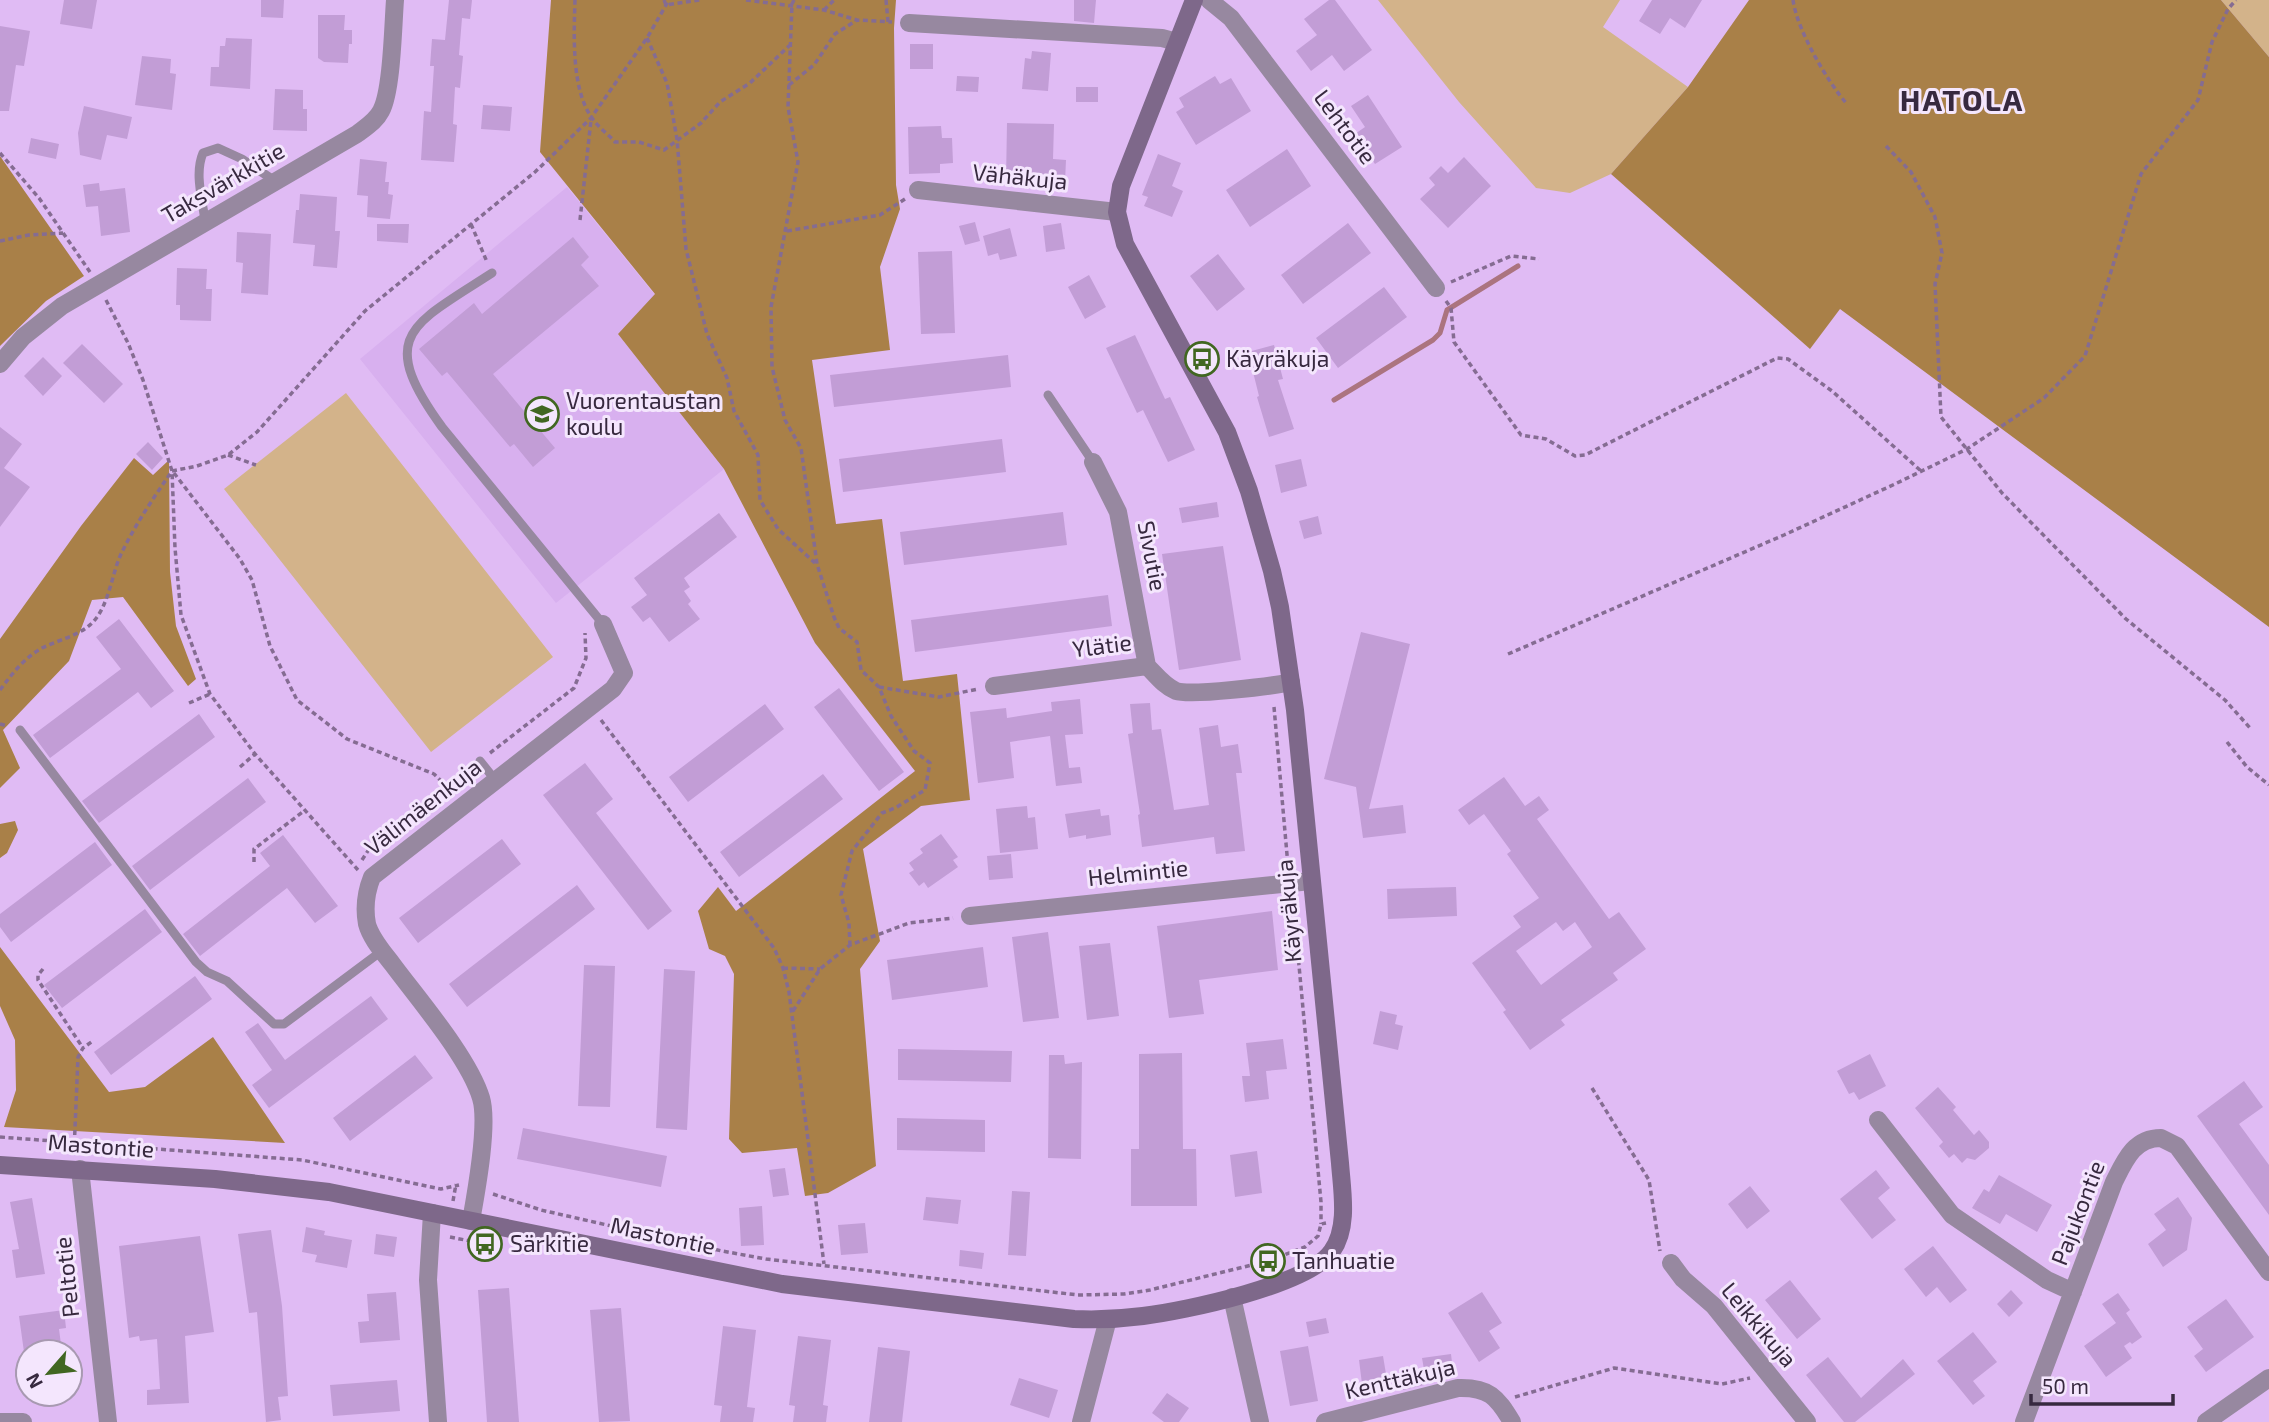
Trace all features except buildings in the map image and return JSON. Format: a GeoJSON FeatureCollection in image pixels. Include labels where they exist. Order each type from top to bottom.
{"type":"FeatureCollection","features":[{"type":"Feature","properties":{"kind":"street","name":"Taksvärkkitie"},"geometry":{"type":"LineString","coordinates":[[0,365],[23,337],[41,321],[373,122],[382,110],[387,93],[395,0]]}},
{"type":"Feature","properties":{"kind":"street","name":"Käyräkuja"},"geometry":{"type":"LineString","coordinates":[[1194,0],[1122,186],[1117,212],[1125,244],[1213,404],[1239,461],[1272,571],[1291,682],[1340,1163],[1342,1221],[1338,1242],[1333,1251],[1313,1268]]}},
{"type":"Feature","properties":{"kind":"street","name":"Lehtotie"},"geometry":{"type":"LineString","coordinates":[[1209,0],[1231,18],[1436,288]]}},
{"type":"Feature","properties":{"kind":"street"},"geometry":{"type":"LineString","coordinates":[[909,23],[1163,38],[1177,42]]}},
{"type":"Feature","properties":{"kind":"street","name":"Vähäkuja"},"geometry":{"type":"LineString","coordinates":[[918,190],[1117,212]]}},
{"type":"Feature","properties":{"kind":"street","name":"Sivutie"},"geometry":{"type":"LineString","coordinates":[[1093,462],[1118,512],[1147,666]]}},
{"type":"Feature","properties":{"kind":"street","name":"Välimäenkuja"},"geometry":{"type":"LineString","coordinates":[[471,1221],[477,1186],[483,1108],[476,1084],[370,932],[362,876],[496,782],[614,689],[624,673],[603,624]]}},
{"type":"Feature","properties":{"kind":"street","name":"Ylätie"},"geometry":{"type":"LineString","coordinates":[[994,686],[1147,666],[1164,684],[1182,692],[1273,687],[1291,682]]}},
{"type":"Feature","properties":{"kind":"street","name":"Helmintie"},"geometry":{"type":"LineString","coordinates":[[970,916],[1311,881]]}},
{"type":"Feature","properties":{"kind":"street"},"geometry":{"type":"LineString","coordinates":[[1878,1119],[1952,1215],[2047,1279],[2073,1292]]}},
{"type":"Feature","properties":{"kind":"street","name":"Pajukontie"},"geometry":{"type":"LineString","coordinates":[[2024,1422],[2124,1162],[2135,1147],[2156,1138],[2166,1139],[2177,1146],[2269,1272]]}},
{"type":"Feature","properties":{"kind":"street","name":"Mastontie"},"geometry":{"type":"LineString","coordinates":[[0,1165],[215,1179],[329,1192],[782,1284],[1074,1319],[1155,1314],[1232,1297],[1313,1268]]}},
{"type":"Feature","properties":{"kind":"street","name":"Peltotie"},"geometry":{"type":"LineString","coordinates":[[80,1169],[108,1422]]}},
{"type":"Feature","properties":{"kind":"street"},"geometry":{"type":"LineString","coordinates":[[432,1213],[428,1280],[438,1422]]}},
{"type":"Feature","properties":{"kind":"street","name":"Leikkikuja"},"geometry":{"type":"LineString","coordinates":[[1671,1263],[1683,1279],[1714,1306],[1807,1422]]}},
{"type":"Feature","properties":{"kind":"street"},"geometry":{"type":"LineString","coordinates":[[1232,1297],[1260,1422]]}},
{"type":"Feature","properties":{"kind":"street"},"geometry":{"type":"LineString","coordinates":[[1081,1422],[1108,1319]]}},
{"type":"Feature","properties":{"kind":"street"},"geometry":{"type":"LineString","coordinates":[[2206,1422],[2269,1378]]}},
{"type":"Feature","properties":{"kind":"street","name":"Kenttäkuja"},"geometry":{"type":"LineString","coordinates":[[1325,1422],[1458,1388],[1481,1390],[1500,1401]]}},
{"type":"Feature","properties":{"kind":"street"},"geometry":{"type":"LineString","coordinates":[[1500,1401],[1512,1422]]}},
{"type":"Feature","properties":{"kind":"street"},"geometry":{"type":"LineString","coordinates":[[0,1422],[23,1422]]}},
{"type":"Feature","properties":{"kind":"lane"},"geometry":{"type":"LineString","coordinates":[[205,222],[199,172],[204,153],[218,148],[242,159],[275,181]]}},
{"type":"Feature","properties":{"kind":"lane"},"geometry":{"type":"LineString","coordinates":[[492,273],[433,312],[415,328],[407,350],[409,373],[442,428],[603,624]]}},
{"type":"Feature","properties":{"kind":"lane"},"geometry":{"type":"LineString","coordinates":[[1048,395],[1093,462]]}},
{"type":"Feature","properties":{"kind":"lane"},"geometry":{"type":"LineString","coordinates":[[20,730],[196,962],[207,972],[227,981],[274,1024],[284,1024],[383,950]]}},
{"type":"Feature","properties":{"kind":"lane"},"geometry":{"type":"LineString","coordinates":[[480,761],[496,782]]}},
{"type":"Feature","properties":{"kind":"path"},"geometry":{"type":"LineString","coordinates":[[575,0],[575,53],[580,89],[591,118],[615,142],[639,142],[664,150],[701,123],[720,102],[750,83],[791,44]]}},
{"type":"Feature","properties":{"kind":"path"},"geometry":{"type":"LineString","coordinates":[[0,690],[17,667],[40,649],[92,623],[99,612],[121,554],[172,471],[228,455],[257,432],[365,312],[536,172],[591,118],[647,38],[667,2],[700,0]]}},
{"type":"Feature","properties":{"kind":"path"},"geometry":{"type":"LineString","coordinates":[[746,0],[793,2],[857,20],[909,23]]}},
{"type":"Feature","properties":{"kind":"path"},"geometry":{"type":"LineString","coordinates":[[824,10],[834,0]]}},
{"type":"Feature","properties":{"kind":"path"},"geometry":{"type":"LineString","coordinates":[[886,0],[888,22]]}},
{"type":"Feature","properties":{"kind":"path"},"geometry":{"type":"LineString","coordinates":[[1793,0],[1795,14],[1833,88],[1847,104]]}},
{"type":"Feature","properties":{"kind":"path"},"geometry":{"type":"LineString","coordinates":[[1508,654],[1784,535],[1921,471],[1967,449],[2044,398],[2085,355],[2141,174],[2198,100],[2213,41],[2228,9],[2236,0]]}},
{"type":"Feature","properties":{"kind":"path"},"geometry":{"type":"LineString","coordinates":[[793,2],[788,107],[798,162],[771,307],[772,367],[785,420],[801,448],[817,564],[834,617],[839,628],[857,642],[861,670],[879,687],[891,716],[914,751],[930,763],[925,790],[883,813],[852,851],[841,895],[849,922],[850,945]]}},
{"type":"Feature","properties":{"kind":"path"},"geometry":{"type":"LineString","coordinates":[[789,85],[814,65],[835,34],[857,20]]}},
{"type":"Feature","properties":{"kind":"path"},"geometry":{"type":"LineString","coordinates":[[647,38],[667,83],[677,139],[686,249],[707,334],[727,377],[734,411],[758,455],[760,500],[778,529],[817,564]]}},
{"type":"Feature","properties":{"kind":"path"},"geometry":{"type":"LineString","coordinates":[[580,220],[591,118]]}},
{"type":"Feature","properties":{"kind":"path"},"geometry":{"type":"LineString","coordinates":[[1886,146],[1911,172],[1935,218],[1942,253],[1935,284],[1941,417],[2002,493],[2126,619],[2225,700],[2251,729]]}},
{"type":"Feature","properties":{"kind":"path"},"geometry":{"type":"LineString","coordinates":[[0,153],[39,198],[99,284],[143,380],[172,471],[181,615],[210,694],[255,754],[362,876]]}},
{"type":"Feature","properties":{"kind":"path"},"geometry":{"type":"LineString","coordinates":[[787,231],[880,215],[918,190]]}},
{"type":"Feature","properties":{"kind":"path"},"geometry":{"type":"LineString","coordinates":[[471,224],[492,273]]}},
{"type":"Feature","properties":{"kind":"path"},"geometry":{"type":"LineString","coordinates":[[0,241],[29,235],[62,233]]}},
{"type":"Feature","properties":{"kind":"path"},"geometry":{"type":"LineString","coordinates":[[1539,259],[1511,256],[1436,288],[1451,308],[1454,342],[1521,435],[1546,439],[1575,456],[1585,456],[1777,358],[1788,359],[1822,383],[1921,471]]}},
{"type":"Feature","properties":{"kind":"path"},"geometry":{"type":"LineString","coordinates":[[228,455],[256,465]]}},
{"type":"Feature","properties":{"kind":"path"},"geometry":{"type":"LineString","coordinates":[[172,471],[213,522],[252,580],[270,646],[297,700],[346,739],[434,774],[446,786]]}},
{"type":"Feature","properties":{"kind":"path"},"geometry":{"type":"LineString","coordinates":[[362,876],[368,848],[375,840],[523,729],[576,685],[586,658],[587,644],[583,623]]}},
{"type":"Feature","properties":{"kind":"path"},"geometry":{"type":"LineString","coordinates":[[576,685],[774,948],[783,968],[792,1012],[824,1264]]}},
{"type":"Feature","properties":{"kind":"path"},"geometry":{"type":"LineString","coordinates":[[879,687],[939,697],[994,686]]}},
{"type":"Feature","properties":{"kind":"path"},"geometry":{"type":"LineString","coordinates":[[0,1137],[302,1160],[441,1189],[455,1185],[477,1186],[500,1198],[541,1210],[766,1259],[1078,1295],[1124,1294],[1150,1290],[1299,1250],[1318,1236],[1321,1202],[1273,687]]}},
{"type":"Feature","properties":{"kind":"path"},"geometry":{"type":"LineString","coordinates":[[189,703],[210,694]]}},
{"type":"Feature","properties":{"kind":"path"},"geometry":{"type":"LineString","coordinates":[[2227,742],[2247,767],[2269,785]]}},
{"type":"Feature","properties":{"kind":"path"},"geometry":{"type":"LineString","coordinates":[[240,767],[255,754]]}},
{"type":"Feature","properties":{"kind":"path"},"geometry":{"type":"LineString","coordinates":[[254,862],[254,849],[304,811]]}},
{"type":"Feature","properties":{"kind":"path"},"geometry":{"type":"LineString","coordinates":[[792,1012],[820,969],[850,945],[909,923],[970,916]]}},
{"type":"Feature","properties":{"kind":"path"},"geometry":{"type":"LineString","coordinates":[[783,968],[820,969]]}},
{"type":"Feature","properties":{"kind":"path"},"geometry":{"type":"LineString","coordinates":[[43,969],[38,980],[83,1048]]}},
{"type":"Feature","properties":{"kind":"path"},"geometry":{"type":"LineString","coordinates":[[75,1141],[78,1056],[83,1048],[94,1040]]}},
{"type":"Feature","properties":{"kind":"path"},"geometry":{"type":"LineString","coordinates":[[1592,1088],[1649,1180],[1660,1251],[1671,1263]]}},
{"type":"Feature","properties":{"kind":"path"},"geometry":{"type":"LineString","coordinates":[[452,1217],[455,1185],[460,1178]]}},
{"type":"Feature","properties":{"kind":"path"},"geometry":{"type":"LineString","coordinates":[[1321,1224],[1342,1221]]}},
{"type":"Feature","properties":{"kind":"path"},"geometry":{"type":"LineString","coordinates":[[450,1237],[495,1246]]}},
{"type":"Feature","properties":{"kind":"path"},"geometry":{"type":"LineString","coordinates":[[1500,1401],[1614,1368],[1722,1384],[1769,1374]]}},
{"type":"Feature","properties":{"kind":"shaded area"},"geometry":{"type":"Polygon","coordinates":[[[551,0],[896,0],[896,185],[900,209],[880,267],[890,350],[812,360],[836,524],[882,519],[903,681],[957,674],[970,800],[921,806],[863,849],[880,941],[860,969],[876,1166],[828,1193],[805,1196],[797,1148],[742,1153],[729,1139],[734,974],[725,956],[709,949],[698,911],[718,887],[736,911],[915,771],[815,643],[724,469],[618,334],[655,294],[540,152],[551,0]]]}},
{"type":"Feature","properties":{"kind":"shaded area"},"geometry":{"type":"Polygon","coordinates":[[[1378,0],[1620,0],[1603,27],[1688,87],[1611,174],[1570,193],[1536,188],[1459,102],[1378,0]]]}},
{"type":"Feature","properties":{"kind":"shaded area"},"geometry":{"type":"Polygon","coordinates":[[[1749,0],[2221,0],[2269,57],[2269,627],[1840,309],[1810,349],[1611,174],[1688,87],[1749,0]]]}},
{"type":"Feature","properties":{"kind":"shaded area"},"geometry":{"type":"Polygon","coordinates":[[[2221,0],[2269,0],[2269,57],[2221,0]]]}},
{"type":"Feature","properties":{"kind":"shaded area"},"geometry":{"type":"Polygon","coordinates":[[[0,156],[84,276],[46,301],[0,346],[0,156]]]}},
{"type":"Feature","properties":{"kind":"shaded area","name":"Vuorentaustan koulu"},"geometry":{"type":"Polygon","coordinates":[[[567,187],[655,295],[618,334],[724,469],[556,603],[360,359],[567,187]]]}},
{"type":"Feature","properties":{"kind":"shaded area"},"geometry":{"type":"Polygon","coordinates":[[[346,393],[553,657],[431,752],[224,489],[346,393]]]}},
{"type":"Feature","properties":{"kind":"shaded area"},"geometry":{"type":"Polygon","coordinates":[[[134,458],[153,475],[169,460],[170,572],[176,626],[196,679],[188,686],[123,597],[92,600],[69,661],[3,730],[20,768],[0,788],[0,639],[81,526],[134,458]]]}},
{"type":"Feature","properties":{"kind":"shaded area"},"geometry":{"type":"Polygon","coordinates":[[[15,821],[18,830],[7,853],[0,858],[0,824],[15,821]]]}},
{"type":"Feature","properties":{"kind":"shaded area"},"geometry":{"type":"Polygon","coordinates":[[[0,947],[109,1092],[145,1087],[213,1037],[285,1143],[4,1127],[16,1090],[15,1040],[0,1006],[0,947]]]}},
{"type":"Feature","properties":{"kind":"waterway"},"geometry":{"type":"LineString","coordinates":[[1334,400],[1433,340],[1440,333],[1447,310],[1518,266]]}},
{"type":"Feature","properties":{"kind":"place","name":"Käyräkuja"},"geometry":{"type":"Point","coordinates":[1202,359]}},
{"type":"Feature","properties":{"kind":"place","name":"Vuorentaustan koulu"},"geometry":{"type":"Point","coordinates":[542,414]}},
{"type":"Feature","properties":{"kind":"place","name":"Särkitie"},"geometry":{"type":"Point","coordinates":[485,1244]}},
{"type":"Feature","properties":{"kind":"place","name":"Tanhuatie"},"geometry":{"type":"Point","coordinates":[1268,1261]}},
{"type":"Feature","properties":{"kind":"district","name":"HATOLA"},"geometry":{"type":"Point","coordinates":[1962,101]}}]}
